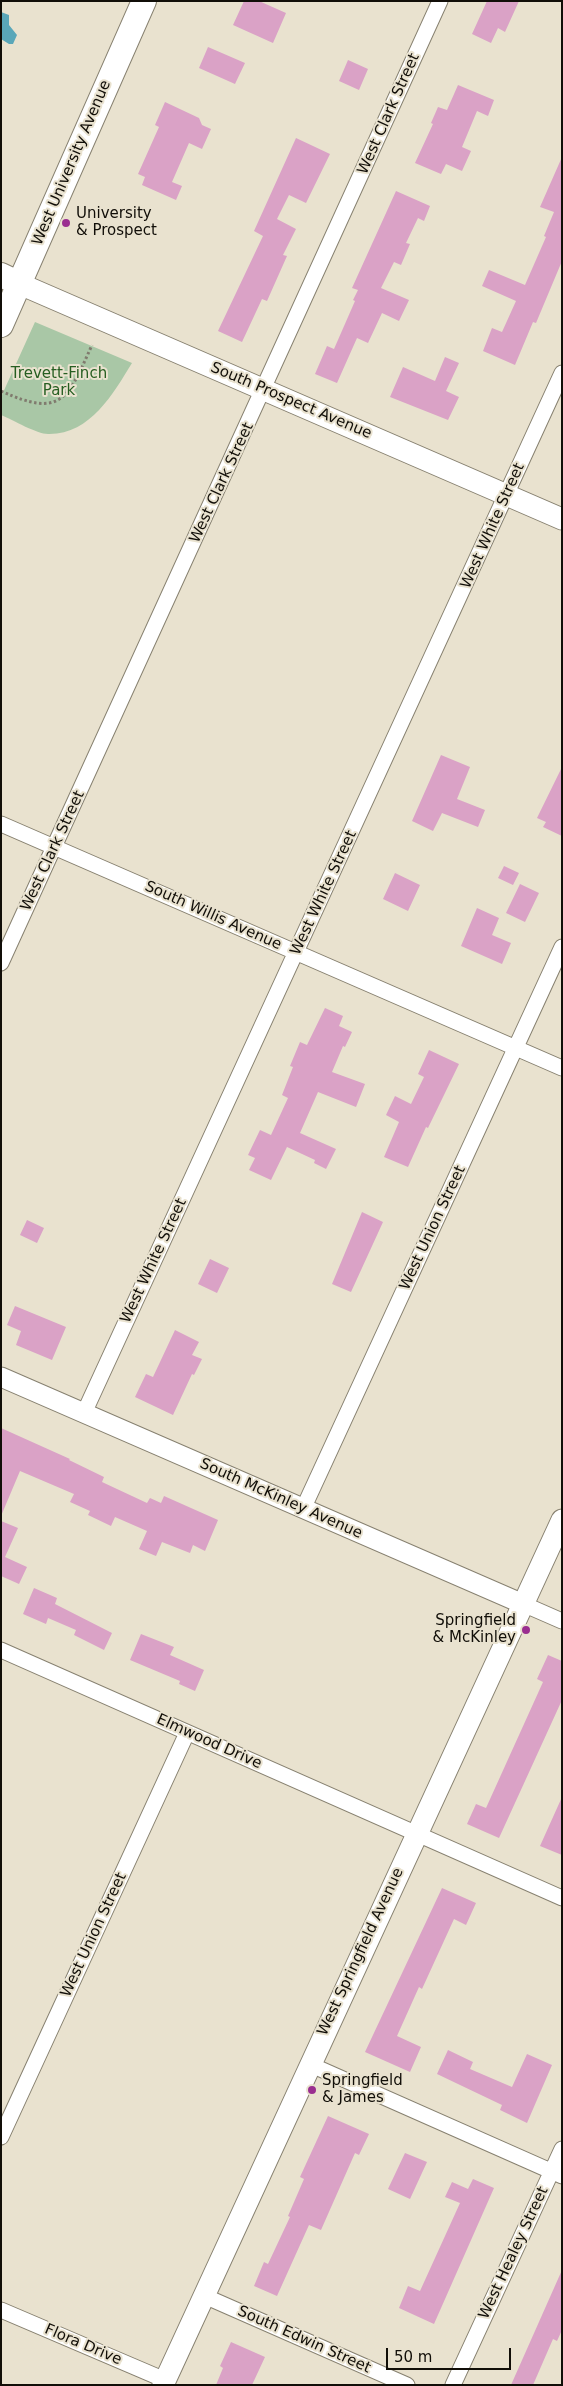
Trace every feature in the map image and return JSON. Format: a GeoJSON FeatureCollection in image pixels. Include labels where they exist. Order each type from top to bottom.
{"type":"FeatureCollection","features":[{"type":"Feature","properties":{"kind":"main road","name":"West University Avenue"},"geometry":{"type":"LineString","coordinates":[[1,325],[11,280],[144,1]]}},
{"type":"Feature","properties":{"kind":"main road","name":"South Prospect Avenue"},"geometry":{"type":"LineString","coordinates":[[11,280],[562,519]]}},
{"type":"Feature","properties":{"kind":"main road","name":"West Springfield Avenue"},"geometry":{"type":"LineString","coordinates":[[164,2383],[202,2295],[562,1520]]}},
{"type":"Feature","properties":{"kind":"street","name":"West Clark Street"},"geometry":{"type":"LineString","coordinates":[[1,963],[265,390],[440,1]]}},
{"type":"Feature","properties":{"kind":"street","name":"West White Street"},"geometry":{"type":"LineString","coordinates":[[84,1413],[562,373]]}},
{"type":"Feature","properties":{"kind":"street","name":"South Willis Avenue"},"geometry":{"type":"LineString","coordinates":[[1,824],[562,1068]]}},
{"type":"Feature","properties":{"kind":"street","name":"West Union Street"},"geometry":{"type":"LineString","coordinates":[[304,1509],[562,947]]}},
{"type":"Feature","properties":{"kind":"street","name":"South McKinley Avenue"},"geometry":{"type":"LineString","coordinates":[[1,1377],[562,1621]]}},
{"type":"Feature","properties":{"kind":"street","name":"Elmwood Drive"},"geometry":{"type":"LineString","coordinates":[[1,1650],[562,1898]]}},
{"type":"Feature","properties":{"kind":"street","name":"West Union Street"},"geometry":{"type":"LineString","coordinates":[[1,2137],[187,1733]]}},
{"type":"Feature","properties":{"kind":"street"},"geometry":{"type":"LineString","coordinates":[[309,2064],[557,2173]]}},
{"type":"Feature","properties":{"kind":"street","name":"West Healey Street"},"geometry":{"type":"LineString","coordinates":[[453,2385],[557,2173],[562,2149]]}},
{"type":"Feature","properties":{"kind":"street","name":"South Edwin Street"},"geometry":{"type":"LineString","coordinates":[[202,2295],[406,2385]]}},
{"type":"Feature","properties":{"kind":"street","name":"Flora Drive"},"geometry":{"type":"LineString","coordinates":[[1,2310],[164,2383]]}},
{"type":"Feature","properties":{"kind":"path"},"geometry":{"type":"LineString","coordinates":[[1,391],[25,402],[44,405],[59,401],[71,387],[92,345]]}},
{"type":"Feature","properties":{"kind":"green space","name":"Trevett-Finch Park"},"geometry":{"type":"Polygon","coordinates":[[[35,322],[132,363],[117,387],[99,410],[76,428],[63,433],[43,433],[1,415],[1,397],[35,322]]]}},
{"type":"Feature","properties":{"kind":"water"},"geometry":{"type":"Polygon","coordinates":[[[1,12],[9,15],[9,25],[17,35],[13,44],[9,44],[1,39],[1,12]]]}},
{"type":"Feature","properties":{"kind":"building"},"geometry":{"type":"Polygon","coordinates":[[[244,1],[259,1],[286,13],[273,43],[233,25],[244,1]]]}},
{"type":"Feature","properties":{"kind":"building"},"geometry":{"type":"Polygon","coordinates":[[[487,1],[519,1],[505,32],[498,28],[491,43],[472,34],[487,1]]]}},
{"type":"Feature","properties":{"kind":"building"},"geometry":{"type":"Polygon","coordinates":[[[208,47],[245,63],[235,84],[199,68],[208,47]]]}},
{"type":"Feature","properties":{"kind":"building"},"geometry":{"type":"Polygon","coordinates":[[[348,60],[368,69],[359,90],[339,81],[348,60]]]}},
{"type":"Feature","properties":{"kind":"building"},"geometry":{"type":"Polygon","coordinates":[[[458,85],[494,100],[488,116],[477,111],[462,147],[471,151],[462,171],[446,164],[441,174],[415,163],[433,124],[431,123],[438,107],[447,110],[458,85]]]}},
{"type":"Feature","properties":{"kind":"building"},"geometry":{"type":"Polygon","coordinates":[[[165,102],[199,118],[202,125],[211,129],[202,149],[189,143],[172,182],[182,186],[176,200],[142,185],[145,177],[138,174],[159,127],[155,125],[165,102]]]}},
{"type":"Feature","properties":{"kind":"building"},"geometry":{"type":"Polygon","coordinates":[[[296,138],[330,154],[306,203],[289,195],[277,219],[296,229],[283,255],[287,256],[267,301],[262,299],[242,342],[218,331],[263,236],[254,231],[296,138]]]}},
{"type":"Feature","properties":{"kind":"building"},"geometry":{"type":"Polygon","coordinates":[[[562,157],[562,261],[536,323],[533,322],[515,365],[483,351],[492,328],[502,332],[516,301],[482,286],[489,270],[525,285],[546,237],[544,236],[554,212],[540,207],[562,157]]]}},
{"type":"Feature","properties":{"kind":"building"},"geometry":{"type":"Polygon","coordinates":[[[396,191],[430,206],[424,221],[418,218],[406,243],[410,244],[401,265],[394,262],[381,288],[409,300],[399,321],[382,313],[368,343],[357,338],[337,383],[315,374],[327,346],[334,349],[355,301],[353,300],[358,290],[352,288],[396,191]]]}},
{"type":"Feature","properties":{"kind":"building"},"geometry":{"type":"Polygon","coordinates":[[[445,357],[459,363],[446,391],[459,397],[448,420],[390,397],[403,367],[435,381],[445,357]]]}},
{"type":"Feature","properties":{"kind":"building"},"geometry":{"type":"Polygon","coordinates":[[[441,755],[470,767],[457,799],[485,810],[478,827],[442,813],[433,831],[412,821],[441,755]]]}},
{"type":"Feature","properties":{"kind":"building"},"geometry":{"type":"Polygon","coordinates":[[[562,767],[562,836],[543,827],[546,822],[537,818],[562,767]]]}},
{"type":"Feature","properties":{"kind":"building"},"geometry":{"type":"Polygon","coordinates":[[[504,866],[519,873],[513,885],[498,878],[504,866]]]}},
{"type":"Feature","properties":{"kind":"building"},"geometry":{"type":"Polygon","coordinates":[[[395,873],[420,885],[408,911],[383,899],[395,873]]]}},
{"type":"Feature","properties":{"kind":"building"},"geometry":{"type":"Polygon","coordinates":[[[520,884],[539,893],[525,922],[506,913],[520,884]]]}},
{"type":"Feature","properties":{"kind":"building"},"geometry":{"type":"Polygon","coordinates":[[[477,908],[499,918],[492,935],[511,943],[502,964],[461,946],[477,908]]]}},
{"type":"Feature","properties":{"kind":"building"},"geometry":{"type":"Polygon","coordinates":[[[325,1008],[343,1016],[339,1026],[352,1032],[345,1047],[343,1046],[332,1072],[365,1084],[356,1107],[318,1092],[300,1133],[336,1149],[326,1169],[314,1163],[315,1160],[287,1147],[271,1180],[249,1170],[255,1158],[248,1155],[260,1130],[271,1135],[288,1098],[282,1095],[293,1067],[290,1066],[300,1042],[307,1045],[325,1008]]]}},
{"type":"Feature","properties":{"kind":"building"},"geometry":{"type":"Polygon","coordinates":[[[429,1050],[459,1064],[428,1128],[426,1127],[408,1167],[384,1157],[399,1122],[386,1115],[395,1096],[411,1104],[424,1077],[418,1074],[429,1050]]]}},
{"type":"Feature","properties":{"kind":"building"},"geometry":{"type":"Polygon","coordinates":[[[362,1212],[383,1222],[351,1292],[332,1284],[362,1212]]]}},
{"type":"Feature","properties":{"kind":"building"},"geometry":{"type":"Polygon","coordinates":[[[27,1220],[44,1228],[37,1243],[20,1235],[27,1220]]]}},
{"type":"Feature","properties":{"kind":"building"},"geometry":{"type":"Polygon","coordinates":[[[210,1259],[229,1268],[217,1293],[198,1284],[210,1259]]]}},
{"type":"Feature","properties":{"kind":"building"},"geometry":{"type":"Polygon","coordinates":[[[15,1306],[66,1327],[52,1360],[16,1345],[21,1331],[7,1325],[15,1306]]]}},
{"type":"Feature","properties":{"kind":"building"},"geometry":{"type":"Polygon","coordinates":[[[175,1330],[199,1342],[192,1355],[202,1359],[194,1375],[192,1374],[173,1415],[135,1397],[146,1374],[153,1377],[175,1330]]]}},
{"type":"Feature","properties":{"kind":"building"},"geometry":{"type":"Polygon","coordinates":[[[1,1428],[70,1459],[104,1477],[102,1482],[147,1503],[150,1498],[161,1503],[164,1496],[218,1520],[205,1551],[193,1545],[190,1553],[162,1542],[156,1556],[139,1549],[147,1531],[115,1517],[111,1526],[88,1515],[90,1511],[70,1502],[74,1494],[20,1471],[1,1516],[1,1428]]]}},
{"type":"Feature","properties":{"kind":"building"},"geometry":{"type":"Polygon","coordinates":[[[1,1521],[18,1528],[5,1557],[27,1567],[19,1584],[1,1576],[1,1521]]]}},
{"type":"Feature","properties":{"kind":"building"},"geometry":{"type":"Polygon","coordinates":[[[34,1588],[57,1598],[55,1604],[112,1633],[104,1650],[74,1635],[76,1630],[48,1618],[46,1624],[23,1614],[34,1588]]]}},
{"type":"Feature","properties":{"kind":"building"},"geometry":{"type":"Polygon","coordinates":[[[141,1634],[174,1647],[170,1655],[204,1670],[195,1691],[179,1684],[180,1681],[130,1660],[141,1634]]]}},
{"type":"Feature","properties":{"kind":"building"},"geometry":{"type":"Polygon","coordinates":[[[548,1655],[562,1661],[562,1700],[499,1838],[467,1824],[476,1804],[486,1808],[543,1682],[537,1679],[548,1655]]]}},
{"type":"Feature","properties":{"kind":"building"},"geometry":{"type":"Polygon","coordinates":[[[562,1797],[562,1855],[540,1846],[562,1797]]]}},
{"type":"Feature","properties":{"kind":"building"},"geometry":{"type":"Polygon","coordinates":[[[442,1888],[476,1903],[466,1925],[454,1919],[422,1989],[419,1987],[397,2036],[421,2047],[410,2072],[365,2052],[442,1888]]]}},
{"type":"Feature","properties":{"kind":"building"},"geometry":{"type":"Polygon","coordinates":[[[448,2050],[473,2062],[470,2069],[512,2087],[527,2054],[552,2065],[527,2123],[500,2110],[502,2105],[437,2074],[448,2050]]]}},
{"type":"Feature","properties":{"kind":"building"},"geometry":{"type":"Polygon","coordinates":[[[328,2116],[369,2134],[359,2155],[355,2153],[321,2230],[309,2225],[277,2296],[254,2286],[264,2262],[268,2264],[290,2217],[288,2216],[304,2179],[300,2177],[328,2116]]]}},
{"type":"Feature","properties":{"kind":"building"},"geometry":{"type":"Polygon","coordinates":[[[405,2153],[427,2162],[410,2199],[388,2189],[405,2153]]]}},
{"type":"Feature","properties":{"kind":"building"},"geometry":{"type":"Polygon","coordinates":[[[473,2179],[494,2188],[434,2324],[399,2308],[408,2286],[420,2291],[460,2203],[445,2197],[452,2182],[468,2189],[473,2179]]]}},
{"type":"Feature","properties":{"kind":"building"},"geometry":{"type":"Polygon","coordinates":[[[562,2270],[562,2330],[557,2341],[553,2339],[533,2385],[511,2385],[562,2270]]]}},
{"type":"Feature","properties":{"kind":"building"},"geometry":{"type":"Polygon","coordinates":[[[231,2342],[265,2357],[252,2385],[216,2385],[223,2368],[220,2366],[231,2342]]]}},
{"type":"Feature","properties":{"kind":"place","name":"University & Prospect"},"geometry":{"type":"Point","coordinates":[66,223]}},
{"type":"Feature","properties":{"kind":"place","name":"Springfield & McKinley"},"geometry":{"type":"Point","coordinates":[526,1630]}},
{"type":"Feature","properties":{"kind":"place","name":"Springfield & James"},"geometry":{"type":"Point","coordinates":[312,2090]}}]}
